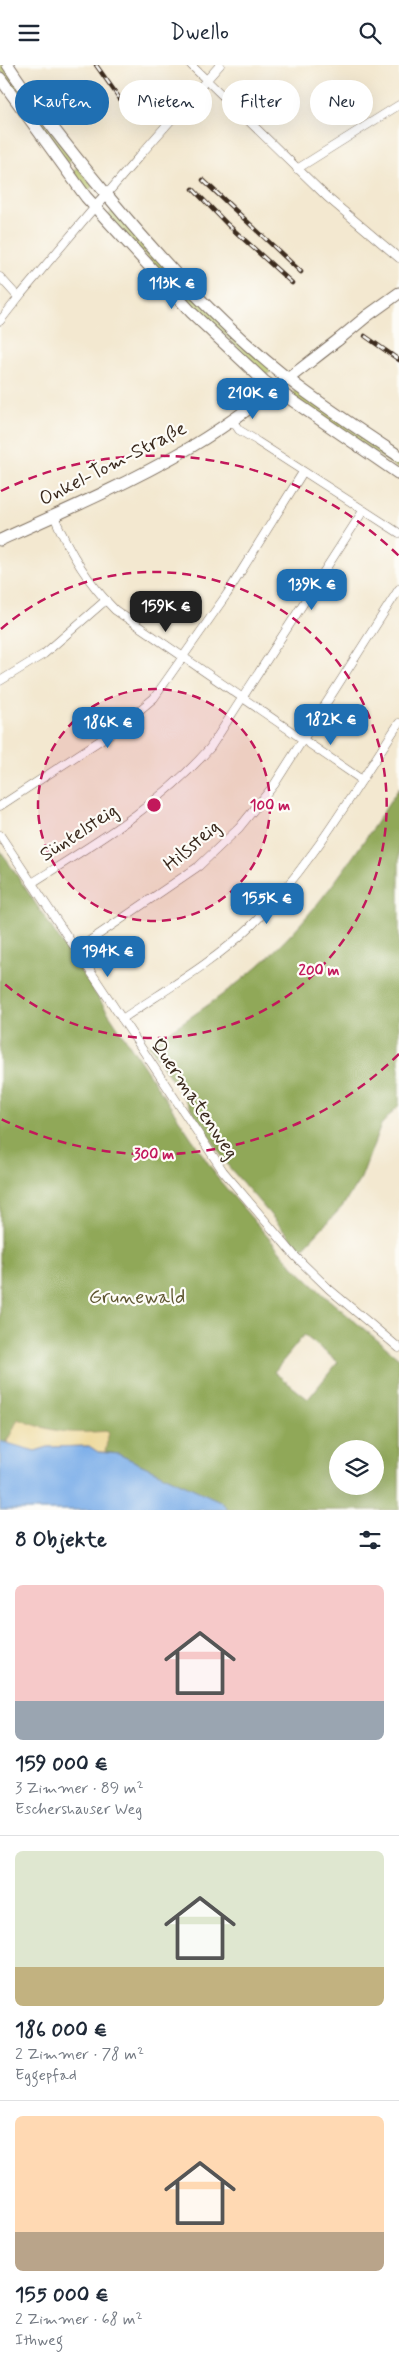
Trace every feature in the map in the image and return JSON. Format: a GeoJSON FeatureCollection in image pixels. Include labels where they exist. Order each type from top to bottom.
{"type":"FeatureCollection","features":[{"type":"Feature","properties":{"kind":"main road"},"geometry":{"type":"LineString","coordinates":[[8,65],[59,136],[106,195],[202,303],[288,378],[399,456]]}},
{"type":"Feature","properties":{"kind":"main road"},"geometry":{"type":"LineString","coordinates":[[0,78],[94,208],[192,313],[274,389],[399,474]]}},
{"type":"Feature","properties":{"kind":"main road","name":"Onkel-Tom-Straße"},"geometry":{"type":"LineString","coordinates":[[0,540],[147,472],[232,420],[399,293]]}},
{"type":"Feature","properties":{"kind":"street"},"geometry":{"type":"LineString","coordinates":[[191,65],[206,80],[220,65]]}},
{"type":"Feature","properties":{"kind":"street"},"geometry":{"type":"LineString","coordinates":[[212,86],[356,223],[399,257]]}},
{"type":"Feature","properties":{"kind":"street"},"geometry":{"type":"LineString","coordinates":[[298,169],[399,105]]}},
{"type":"Feature","properties":{"kind":"street"},"geometry":{"type":"LineString","coordinates":[[0,321],[18,297],[167,125]]}},
{"type":"Feature","properties":{"kind":"street"},"geometry":{"type":"LineString","coordinates":[[0,277],[18,297]]}},
{"type":"Feature","properties":{"kind":"street"},"geometry":{"type":"LineString","coordinates":[[232,420],[239,430],[399,533]]}},
{"type":"Feature","properties":{"kind":"street"},"geometry":{"type":"LineString","coordinates":[[0,806],[116,731],[144,708],[164,687],[226,594],[303,472]]}},
{"type":"Feature","properties":{"kind":"street","name":"Süntelsteig"},"geometry":{"type":"LineString","coordinates":[[32,883],[130,820],[175,786],[210,749],[363,511]]}},
{"type":"Feature","properties":{"kind":"street"},"geometry":{"type":"LineString","coordinates":[[54,516],[77,563],[106,601],[128,620],[362,779]]}},
{"type":"Feature","properties":{"kind":"street","name":"Hilssteig"},"geometry":{"type":"LineString","coordinates":[[76,950],[199,866],[238,828],[274,785],[399,589]]}},
{"type":"Feature","properties":{"kind":"street"},"geometry":{"type":"LineString","coordinates":[[0,681],[44,654],[106,601]]}},
{"type":"Feature","properties":{"kind":"street"},"geometry":{"type":"LineString","coordinates":[[122,1019],[213,958],[251,925],[315,851],[399,723]]}},
{"type":"Feature","properties":{"kind":"street","name":"Quermatenweg"},"geometry":{"type":"LineString","coordinates":[[0,835],[223,1171],[262,1220],[329,1289],[399,1348]]}},
{"type":"Feature","properties":{"kind":"green space"},"geometry":{"type":"Polygon","coordinates":[[[0,65],[3,65],[15,82],[15,91],[0,70],[0,65]]]}},
{"type":"Feature","properties":{"kind":"green space"},"geometry":{"type":"Polygon","coordinates":[[[40,125],[47,125],[72,160],[67,163],[40,125]]]}},
{"type":"Feature","properties":{"kind":"green space"},"geometry":{"type":"Polygon","coordinates":[[[77,167],[93,186],[87,192],[73,171],[77,167]]]}},
{"type":"Feature","properties":{"kind":"green space"},"geometry":{"type":"Polygon","coordinates":[[[113,210],[273,370],[266,375],[177,289],[108,216],[113,210]]]}},
{"type":"Feature","properties":{"kind":"green space"},"geometry":{"type":"Polygon","coordinates":[[[297,390],[399,463],[399,469],[291,395],[297,390]]]}},
{"type":"Feature","properties":{"kind":"green space"},"geometry":{"type":"Polygon","coordinates":[[[399,788],[399,1105],[381,1125],[361,1178],[342,1207],[301,1250],[229,1167],[149,1045],[238,983],[286,940],[338,878],[399,788]]]}},
{"type":"Feature","properties":{"kind":"green space","name":"Grunewald"},"geometry":{"type":"Polygon","coordinates":[[[0,850],[220,1181],[291,1264],[328,1299],[399,1358],[399,1510],[229,1510],[220,1501],[118,1454],[105,1452],[108,1431],[72,1434],[37,1426],[7,1438],[6,1444],[0,1441],[0,850]],[[304,1335],[274,1372],[308,1399],[338,1362],[304,1335]]]}},
{"type":"Feature","properties":{"kind":"sand"},"geometry":{"type":"Polygon","coordinates":[[[18,1419],[52,1430],[109,1431],[105,1452],[98,1452],[89,1446],[48,1447],[35,1451],[6,1444],[18,1419]]]}},
{"type":"Feature","properties":{"kind":"water"},"geometry":{"type":"Polygon","coordinates":[[[0,1441],[35,1451],[48,1447],[89,1446],[98,1452],[118,1454],[220,1501],[229,1510],[0,1510],[0,1441]]]}},
{"type":"Feature","properties":{"kind":"railway"},"geometry":{"type":"LineString","coordinates":[[96,65],[119,98]]}},
{"type":"Feature","properties":{"kind":"railway"},"geometry":{"type":"LineString","coordinates":[[203,180],[301,272]]}},
{"type":"Feature","properties":{"kind":"railway"},"geometry":{"type":"LineString","coordinates":[[193,189],[227,224],[292,283]]}},
{"type":"Feature","properties":{"kind":"railway"},"geometry":{"type":"LineString","coordinates":[[365,336],[399,360]]}}]}
